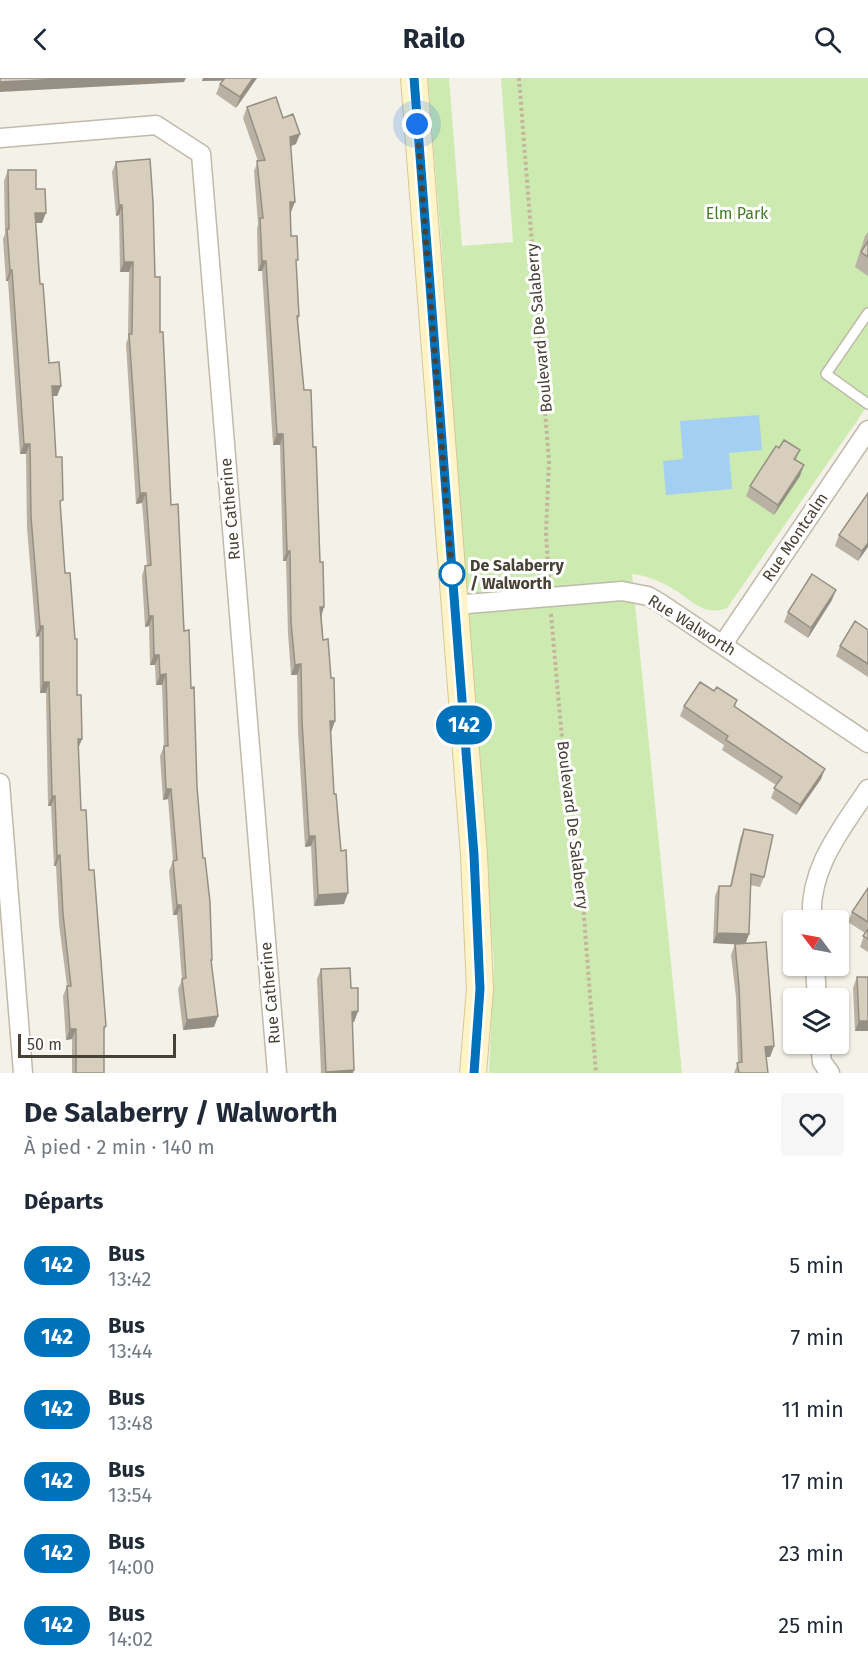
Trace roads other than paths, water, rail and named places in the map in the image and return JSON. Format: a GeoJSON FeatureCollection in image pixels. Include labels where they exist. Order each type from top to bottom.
{"type":"FeatureCollection","features":[{"type":"Feature","properties":{"kind":"street"},"geometry":{"type":"LineString","coordinates":[[414,78],[479,937],[479,1010],[474,1073]]}},
{"type":"Feature","properties":{"kind":"street","name":"Rue Catherine"},"geometry":{"type":"LineString","coordinates":[[0,138],[156,125],[201,154],[277,1073]]}},
{"type":"Feature","properties":{"kind":"street","name":"Rue Montcalm"},"geometry":{"type":"LineString","coordinates":[[723,644],[866,437]]}},
{"type":"Feature","properties":{"kind":"street","name":"Rue Walworth"},"geometry":{"type":"LineString","coordinates":[[455,605],[622,591],[637,593],[660,603],[868,743]]}},
{"type":"Feature","properties":{"kind":"street"},"geometry":{"type":"LineString","coordinates":[[0,783],[23,1073]]}},
{"type":"Feature","properties":{"kind":"street"},"geometry":{"type":"LineString","coordinates":[[810,910],[814,884],[824,857],[868,789]]}},
{"type":"Feature","properties":{"kind":"street"},"geometry":{"type":"LineString","coordinates":[[821,1054],[822,1062],[830,1073]]}},
{"type":"Feature","properties":{"kind":"lane"},"geometry":{"type":"LineString","coordinates":[[868,314],[826,374],[868,404]]}},
{"type":"Feature","properties":{"kind":"water"},"geometry":{"type":"Polygon","coordinates":[[[759,415],[762,450],[729,453],[732,489],[666,495],[663,461],[683,459],[680,421],[759,415]]]}},
{"type":"Feature","properties":{"kind":"place","name":"De Salaberry / Walworth"},"geometry":{"type":"Point","coordinates":[452,574]}},
{"type":"Feature","properties":{"kind":"park label","name":"Elm Park"},"geometry":{"type":"Point","coordinates":[737,213]}}]}
